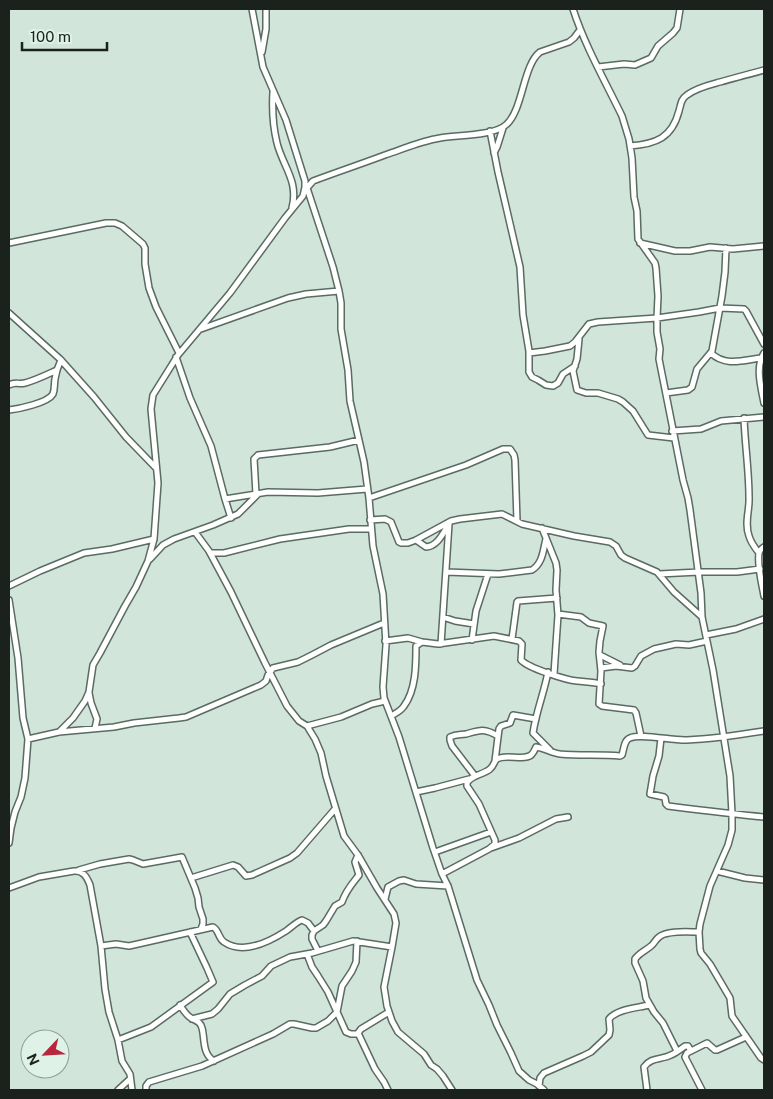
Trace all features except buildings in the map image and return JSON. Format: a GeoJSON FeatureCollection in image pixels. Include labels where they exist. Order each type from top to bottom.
{"type":"FeatureCollection","features":[{"type":"Feature","properties":{"kind":"street"},"geometry":{"type":"LineString","coordinates":[[252,9],[263,67],[286,120],[305,181],[303,196]]}},
{"type":"Feature","properties":{"kind":"street"},"geometry":{"type":"LineString","coordinates":[[261,55],[266,29],[266,9]]}},
{"type":"Feature","properties":{"kind":"street"},"geometry":{"type":"LineString","coordinates":[[573,9],[580,30],[626,126],[630,146],[638,235],[640,242],[655,263],[658,296],[657,332],[660,349],[659,360],[672,431],[688,498],[702,617],[713,670],[730,776],[732,830],[728,845],[707,895],[699,932],[700,949],[730,998],[732,1016],[764,1060]]}},
{"type":"Feature","properties":{"kind":"street"},"geometry":{"type":"LineString","coordinates":[[575,16],[579,9]]}},
{"type":"Feature","properties":{"kind":"street"},"geometry":{"type":"LineString","coordinates":[[598,67],[624,64],[635,65],[651,58],[658,46],[677,28],[680,9]]}},
{"type":"Feature","properties":{"kind":"street"},"geometry":{"type":"LineString","coordinates":[[59,732],[73,718],[85,701],[89,692],[93,665],[136,587],[148,561],[154,539],[157,501],[151,402],[155,390],[178,355],[230,293],[313,181],[421,142],[474,135],[503,128],[508,124],[516,110],[526,78],[536,56],[540,52],[572,40],[580,30]]}},
{"type":"Feature","properties":{"kind":"street"},"geometry":{"type":"LineString","coordinates":[[630,146],[652,142],[662,138],[670,131],[674,125],[683,98],[691,92],[764,70]]}},
{"type":"Feature","properties":{"kind":"street"},"geometry":{"type":"LineString","coordinates":[[273,89],[272,109],[277,142],[280,154],[291,176],[294,198],[291,210]]}},
{"type":"Feature","properties":{"kind":"street"},"geometry":{"type":"LineString","coordinates":[[494,153],[503,128]]}},
{"type":"Feature","properties":{"kind":"street"},"geometry":{"type":"LineString","coordinates":[[490,131],[520,267],[523,315],[529,353],[529,372],[532,377],[546,385],[556,385],[562,374],[575,366]]}},
{"type":"Feature","properties":{"kind":"street"},"geometry":{"type":"LineString","coordinates":[[307,188],[333,267],[341,303],[341,329],[348,370],[350,401],[364,462],[375,562],[383,594],[386,654],[383,687],[385,700],[399,737],[442,874],[448,886],[477,980],[496,1025],[519,1071],[544,1090]]}},
{"type":"Feature","properties":{"kind":"street"},"geometry":{"type":"LineString","coordinates":[[9,243],[115,223],[122,226],[142,242],[149,288],[178,355],[190,398],[211,446],[231,518]]}},
{"type":"Feature","properties":{"kind":"street"},"geometry":{"type":"LineString","coordinates":[[640,242],[676,251],[690,251],[710,247],[733,249],[764,246]]}},
{"type":"Feature","properties":{"kind":"street"},"geometry":{"type":"LineString","coordinates":[[666,393],[690,389],[700,364],[712,353],[725,272],[726,248]]}},
{"type":"Feature","properties":{"kind":"street"},"geometry":{"type":"LineString","coordinates":[[200,330],[288,298],[306,294],[339,291]]}},
{"type":"Feature","properties":{"kind":"street"},"geometry":{"type":"LineString","coordinates":[[529,353],[570,346],[580,337],[587,326],[592,323],[657,318],[720,308],[744,309],[764,344]]}},
{"type":"Feature","properties":{"kind":"street"},"geometry":{"type":"LineString","coordinates":[[9,313],[61,360],[126,437],[156,469]]}},
{"type":"Feature","properties":{"kind":"street"},"geometry":{"type":"LineString","coordinates":[[580,337],[573,373],[576,389],[586,394],[598,392],[618,399],[633,411],[648,435],[674,438]]}},
{"type":"Feature","properties":{"kind":"street"},"geometry":{"type":"LineString","coordinates":[[712,353],[719,359],[730,362],[763,355]]}},
{"type":"Feature","properties":{"kind":"street"},"geometry":{"type":"LineString","coordinates":[[763,355],[760,363],[760,379],[764,403]]}},
{"type":"Feature","properties":{"kind":"street"},"geometry":{"type":"LineString","coordinates":[[9,410],[49,399],[53,394],[54,380],[61,360]]}},
{"type":"Feature","properties":{"kind":"street"},"geometry":{"type":"LineString","coordinates":[[9,385],[14,382],[22,384],[57,370]]}},
{"type":"Feature","properties":{"kind":"street"},"geometry":{"type":"LineString","coordinates":[[672,431],[701,429],[722,421],[764,417]]}},
{"type":"Feature","properties":{"kind":"street"},"geometry":{"type":"LineString","coordinates":[[744,418],[749,475],[748,536],[759,553]]}},
{"type":"Feature","properties":{"kind":"street"},"geometry":{"type":"LineString","coordinates":[[148,561],[163,546],[174,539],[231,518],[242,511],[257,494],[254,461],[258,455],[330,447],[359,440]]}},
{"type":"Feature","properties":{"kind":"street"},"geometry":{"type":"LineString","coordinates":[[369,498],[466,465],[503,449],[510,449],[515,460],[517,521]]}},
{"type":"Feature","properties":{"kind":"street"},"geometry":{"type":"LineString","coordinates":[[225,499],[268,492],[318,492],[367,489]]}},
{"type":"Feature","properties":{"kind":"street"},"geometry":{"type":"LineString","coordinates":[[370,520],[391,522],[401,543],[416,540],[460,519],[502,514],[522,524],[610,542],[616,546],[625,558],[659,574],[674,592],[702,617]]}},
{"type":"Feature","properties":{"kind":"street"},"geometry":{"type":"LineString","coordinates":[[416,540],[426,547],[434,546],[450,523]]}},
{"type":"Feature","properties":{"kind":"street"},"geometry":{"type":"LineString","coordinates":[[441,644],[450,523]]}},
{"type":"Feature","properties":{"kind":"street"},"geometry":{"type":"LineString","coordinates":[[542,528],[556,563],[558,614],[554,674]]}},
{"type":"Feature","properties":{"kind":"street"},"geometry":{"type":"LineString","coordinates":[[210,553],[224,553],[280,539],[349,529],[371,529]]}},
{"type":"Feature","properties":{"kind":"street"},"geometry":{"type":"LineString","coordinates":[[195,532],[210,553],[239,606],[288,706],[299,721],[307,726],[322,753],[326,776],[346,841],[358,855],[393,911],[396,923],[384,987],[384,995],[392,1021],[398,1032],[420,1050],[443,1076],[452,1090]]}},
{"type":"Feature","properties":{"kind":"street"},"geometry":{"type":"LineString","coordinates":[[9,586],[84,553],[112,549],[154,539]]}},
{"type":"Feature","properties":{"kind":"street"},"geometry":{"type":"LineString","coordinates":[[446,572],[505,574],[532,570],[540,562],[546,539]]}},
{"type":"Feature","properties":{"kind":"street"},"geometry":{"type":"LineString","coordinates":[[764,547],[759,553],[764,596]]}},
{"type":"Feature","properties":{"kind":"street"},"geometry":{"type":"LineString","coordinates":[[659,574],[736,572],[760,569]]}},
{"type":"Feature","properties":{"kind":"street"},"geometry":{"type":"LineString","coordinates":[[472,640],[474,624],[488,574]]}},
{"type":"Feature","properties":{"kind":"street"},"geometry":{"type":"LineString","coordinates":[[512,639],[517,602],[557,598]]}},
{"type":"Feature","properties":{"kind":"street"},"geometry":{"type":"LineString","coordinates":[[9,600],[18,658],[23,718],[28,739],[22,797],[15,812],[9,843]]}},
{"type":"Feature","properties":{"kind":"street"},"geometry":{"type":"LineString","coordinates":[[558,614],[581,617],[589,623],[602,626],[600,641],[600,704],[602,706],[634,710],[641,736]]}},
{"type":"Feature","properties":{"kind":"street"},"geometry":{"type":"LineString","coordinates":[[443,617],[455,622],[474,624]]}},
{"type":"Feature","properties":{"kind":"street"},"geometry":{"type":"LineString","coordinates":[[601,668],[616,666],[634,667],[640,656],[654,649],[676,644],[689,645],[764,619]]}},
{"type":"Feature","properties":{"kind":"street"},"geometry":{"type":"LineString","coordinates":[[28,739],[59,732],[186,717],[262,685],[272,669],[298,662],[330,645],[384,623]]}},
{"type":"Feature","properties":{"kind":"street"},"geometry":{"type":"LineString","coordinates":[[385,641],[412,638],[422,642],[441,644],[494,636],[512,639],[522,644],[521,659],[529,666],[572,680],[601,684]]}},
{"type":"Feature","properties":{"kind":"street"},"geometry":{"type":"LineString","coordinates":[[391,716],[405,706],[409,697],[416,646],[422,642]]}},
{"type":"Feature","properties":{"kind":"street"},"geometry":{"type":"LineString","coordinates":[[600,655],[622,667]]}},
{"type":"Feature","properties":{"kind":"street"},"geometry":{"type":"LineString","coordinates":[[548,672],[533,734],[550,751]]}},
{"type":"Feature","properties":{"kind":"street"},"geometry":{"type":"LineString","coordinates":[[89,692],[97,719],[95,728]]}},
{"type":"Feature","properties":{"kind":"street"},"geometry":{"type":"LineString","coordinates":[[307,726],[341,717],[385,700]]}},
{"type":"Feature","properties":{"kind":"street"},"geometry":{"type":"LineString","coordinates":[[416,792],[469,779],[487,771],[493,767],[495,761],[498,729],[500,726],[510,723],[513,715],[536,719]]}},
{"type":"Feature","properties":{"kind":"street"},"geometry":{"type":"LineString","coordinates":[[475,776],[452,746],[450,737],[485,730],[498,736]]}},
{"type":"Feature","properties":{"kind":"street"},"geometry":{"type":"LineString","coordinates":[[495,761],[507,757],[527,757],[532,754],[536,747],[556,753],[579,756],[604,754],[620,756],[627,739],[631,737],[641,736],[686,740],[764,731]]}},
{"type":"Feature","properties":{"kind":"street"},"geometry":{"type":"LineString","coordinates":[[661,738],[659,756],[650,794],[664,797],[668,806],[764,818]]}},
{"type":"Feature","properties":{"kind":"street"},"geometry":{"type":"LineString","coordinates":[[469,779],[467,786],[496,842],[489,849]]}},
{"type":"Feature","properties":{"kind":"street"},"geometry":{"type":"LineString","coordinates":[[190,878],[233,865],[238,867],[246,876],[252,875],[290,858],[297,853],[335,809]]}},
{"type":"Feature","properties":{"kind":"street"},"geometry":{"type":"LineString","coordinates":[[442,874],[489,849],[518,838],[552,820],[568,817]]}},
{"type":"Feature","properties":{"kind":"street"},"geometry":{"type":"LineString","coordinates":[[435,852],[491,832]]}},
{"type":"Feature","properties":{"kind":"street"},"geometry":{"type":"LineString","coordinates":[[318,951],[312,935],[314,931],[323,925],[334,907],[342,902],[351,883],[359,875],[355,862],[358,855]]}},
{"type":"Feature","properties":{"kind":"street"},"geometry":{"type":"LineString","coordinates":[[9,888],[39,877],[100,864],[128,859],[143,864],[180,857],[183,858],[195,888],[203,919],[201,930]]}},
{"type":"Feature","properties":{"kind":"street"},"geometry":{"type":"LineString","coordinates":[[78,870],[87,878],[90,885],[101,946],[109,1012],[118,1040],[122,1061],[130,1074],[132,1090]]}},
{"type":"Feature","properties":{"kind":"street"},"geometry":{"type":"LineString","coordinates":[[717,871],[744,878],[764,880]]}},
{"type":"Feature","properties":{"kind":"street"},"geometry":{"type":"LineString","coordinates":[[385,899],[388,887],[399,881],[407,880],[416,884],[448,886]]}},
{"type":"Feature","properties":{"kind":"street"},"geometry":{"type":"LineString","coordinates":[[101,946],[116,944],[129,946],[214,927],[221,940],[241,948],[264,942],[286,931],[301,920],[308,923],[314,931]]}},
{"type":"Feature","properties":{"kind":"street"},"geometry":{"type":"LineString","coordinates":[[118,1040],[151,1027],[212,983],[213,981],[190,932]]}},
{"type":"Feature","properties":{"kind":"street"},"geometry":{"type":"LineString","coordinates":[[677,1051],[664,1023],[649,1005],[644,991],[644,981],[635,963],[635,957],[652,946],[664,934],[699,932]]}},
{"type":"Feature","properties":{"kind":"street"},"geometry":{"type":"LineString","coordinates":[[192,1018],[212,1014],[230,994],[262,976],[270,966],[290,957],[347,942],[392,947]]}},
{"type":"Feature","properties":{"kind":"street"},"geometry":{"type":"LineString","coordinates":[[146,1090],[146,1086],[150,1082],[214,1061],[274,1034],[290,1024],[316,1028],[328,1021],[337,1012],[342,986],[356,962],[357,942]]}},
{"type":"Feature","properties":{"kind":"street"},"geometry":{"type":"LineString","coordinates":[[307,954],[346,1032],[358,1034]]}},
{"type":"Feature","properties":{"kind":"street"},"geometry":{"type":"LineString","coordinates":[[180,1005],[186,1013],[200,1023],[208,1055],[214,1061]]}},
{"type":"Feature","properties":{"kind":"street"},"geometry":{"type":"LineString","coordinates":[[539,1086],[540,1078],[544,1072],[583,1056],[609,1035],[610,1019],[613,1015],[649,1005]]}},
{"type":"Feature","properties":{"kind":"street"},"geometry":{"type":"LineString","coordinates":[[358,1034],[361,1029],[389,1012]]}},
{"type":"Feature","properties":{"kind":"street"},"geometry":{"type":"LineString","coordinates":[[358,1034],[375,1069],[388,1090]]}},
{"type":"Feature","properties":{"kind":"street"},"geometry":{"type":"LineString","coordinates":[[702,1090],[685,1057],[686,1054],[707,1043],[715,1050],[718,1050],[746,1036]]}},
{"type":"Feature","properties":{"kind":"street"},"geometry":{"type":"LineString","coordinates":[[647,1090],[644,1067],[646,1065],[657,1058],[671,1055],[687,1046],[691,1051]]}},
{"type":"Feature","properties":{"kind":"street"},"geometry":{"type":"LineString","coordinates":[[118,1090],[130,1079]]}}]}
